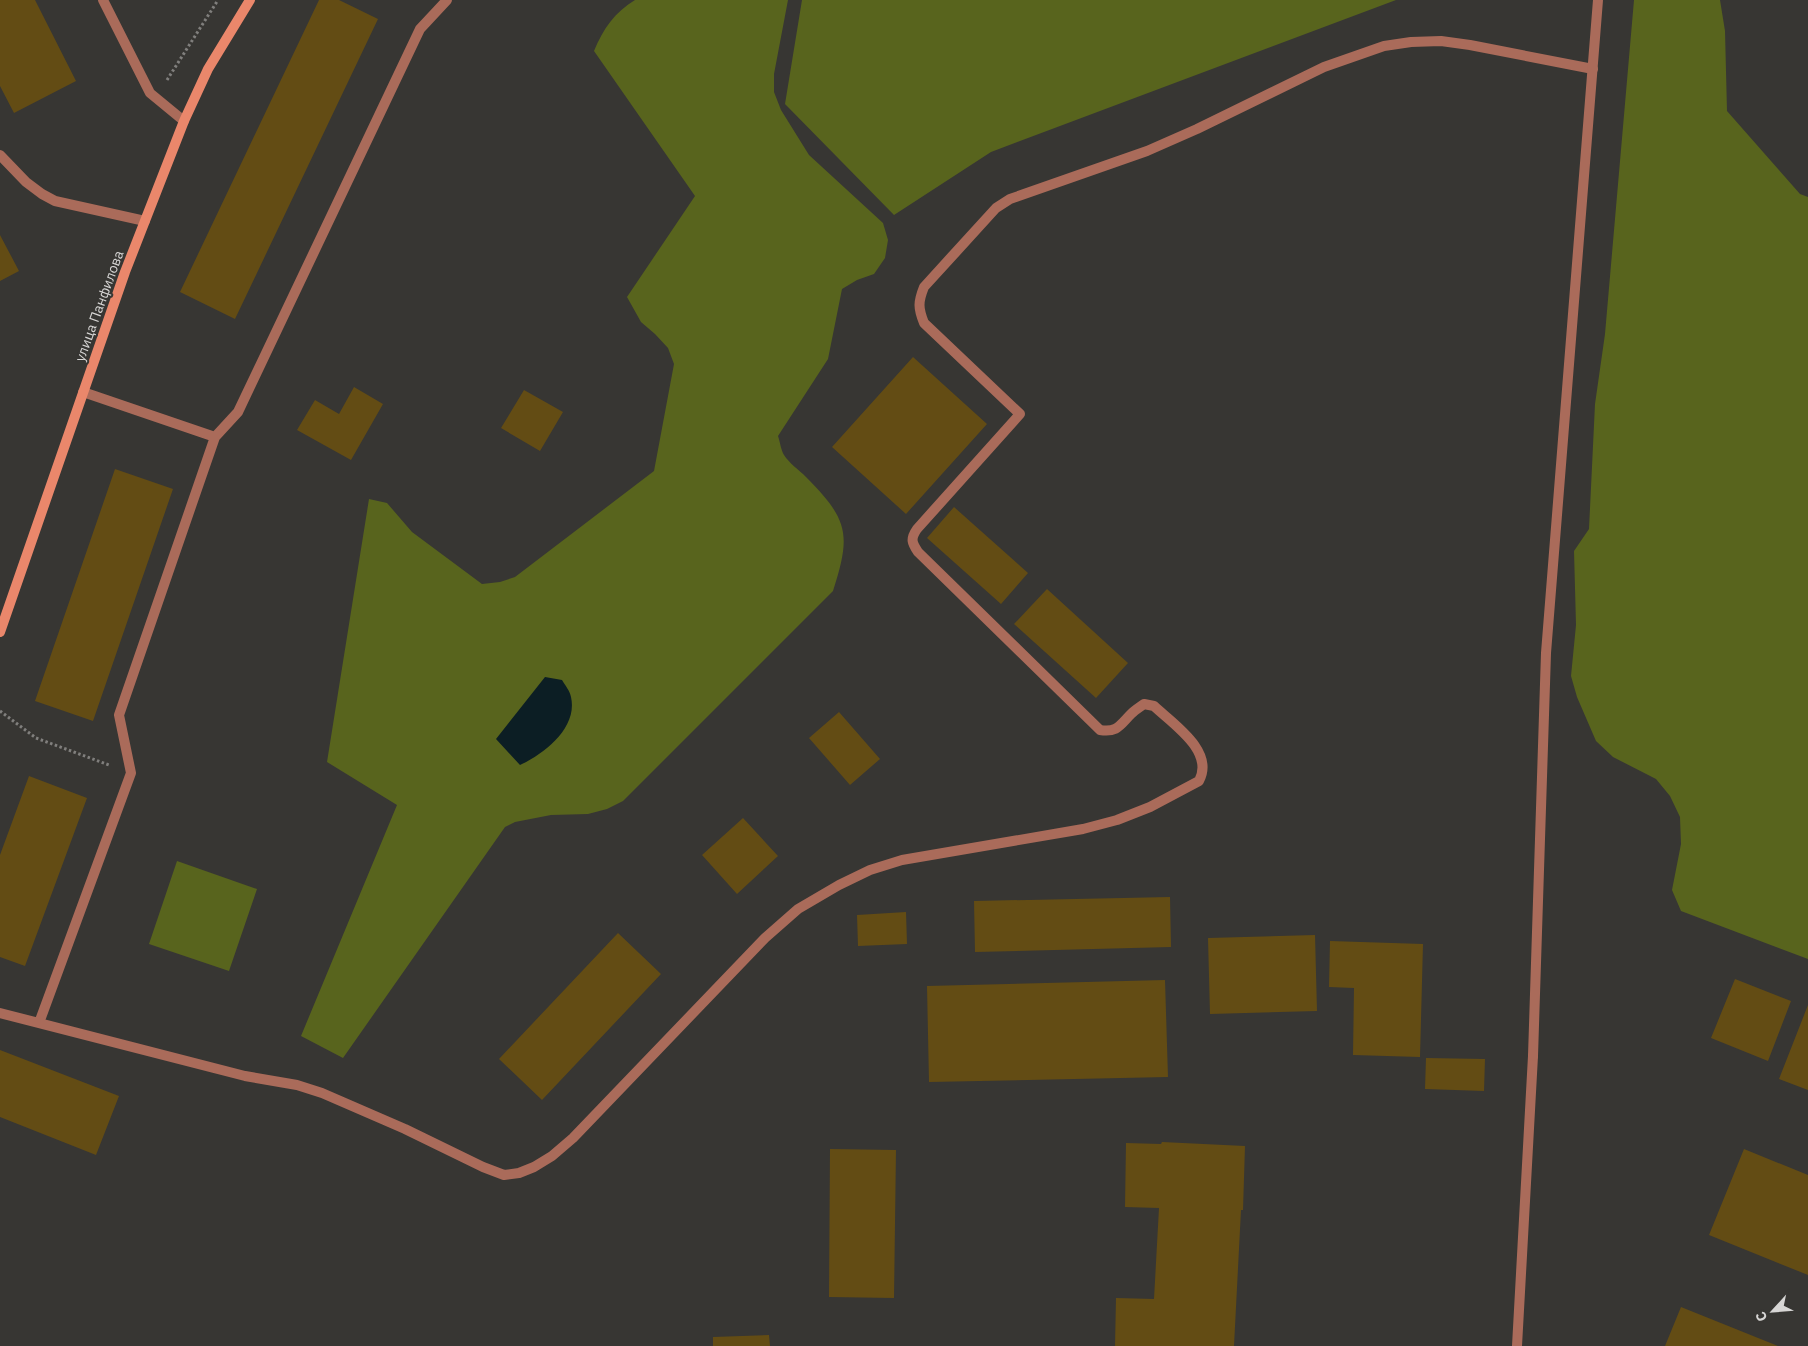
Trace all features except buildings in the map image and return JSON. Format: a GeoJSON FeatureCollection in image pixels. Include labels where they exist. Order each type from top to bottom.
{"type":"FeatureCollection","features":[{"type":"Feature","properties":{"kind":"street"},"geometry":{"type":"LineString","coordinates":[[103,0],[150,93],[184,121]]}},
{"type":"Feature","properties":{"kind":"street","name":"улица Панфилова"},"geometry":{"type":"LineString","coordinates":[[0,632],[125,272],[184,121],[211,64],[250,0]]}},
{"type":"Feature","properties":{"kind":"street"},"geometry":{"type":"LineString","coordinates":[[40,1024],[130,773],[120,715],[215,438],[238,412],[420,29],[447,0]]}},
{"type":"Feature","properties":{"kind":"street"},"geometry":{"type":"LineString","coordinates":[[1517,1346],[1533,1056],[1546,653],[1598,0]]}},
{"type":"Feature","properties":{"kind":"street"},"geometry":{"type":"LineString","coordinates":[[0,1013],[245,1076],[297,1085],[322,1093],[405,1128],[490,1170],[504,1175],[519,1173],[552,1156],[573,1138],[765,938],[798,909],[839,885],[870,870],[902,860],[1084,828],[1117,820],[1150,807],[1199,781],[1203,774],[1203,762],[1199,750],[1154,706],[1144,704],[1120,726],[1109,732],[1100,730],[918,552],[912,543],[912,536],[917,529],[1020,414],[924,324],[919,312],[919,299],[924,287],[996,208],[1010,199],[1147,151],[1358,54],[1384,46],[1411,42],[1441,41],[1470,45],[1592,70]]}},
{"type":"Feature","properties":{"kind":"street"},"geometry":{"type":"LineString","coordinates":[[0,155],[26,182],[55,201],[145,220]]}},
{"type":"Feature","properties":{"kind":"street"},"geometry":{"type":"LineString","coordinates":[[83,392],[215,438]]}},
{"type":"Feature","properties":{"kind":"path"},"geometry":{"type":"LineString","coordinates":[[156,98],[218,0]]}},
{"type":"Feature","properties":{"kind":"path"},"geometry":{"type":"LineString","coordinates":[[0,711],[36,738],[130,773]]}},
{"type":"Feature","properties":{"kind":"green space"},"geometry":{"type":"Polygon","coordinates":[[[635,0],[788,0],[774,74],[774,92],[781,110],[809,155],[883,223],[888,240],[885,258],[874,274],[857,280],[842,289],[828,359],[778,436],[786,458],[820,492],[838,517],[844,542],[839,572],[833,591],[623,801],[607,809],[588,814],[551,815],[515,822],[505,827],[343,1058],[301,1036],[397,805],[327,762],[369,499],[387,503],[412,532],[482,584],[500,582],[515,577],[654,471],[674,364],[668,348],[641,322],[627,297],[695,196],[594,51],[601,35],[610,22],[621,10],[635,0]]]}},
{"type":"Feature","properties":{"kind":"green space"},"geometry":{"type":"Polygon","coordinates":[[[802,0],[1396,0],[991,152],[894,215],[785,104],[802,0]]]}},
{"type":"Feature","properties":{"kind":"green space"},"geometry":{"type":"Polygon","coordinates":[[[1634,0],[1720,0],[1725,31],[1727,111],[1800,194],[1808,197],[1808,959],[1681,911],[1672,890],[1681,844],[1680,817],[1670,796],[1656,779],[1613,757],[1596,741],[1577,697],[1571,676],[1576,625],[1574,551],[1589,529],[1595,404],[1605,334],[1634,0]]]}},
{"type":"Feature","properties":{"kind":"green space"},"geometry":{"type":"Polygon","coordinates":[[[177,861],[257,889],[229,971],[149,944],[177,861]]]}},
{"type":"Feature","properties":{"kind":"water"},"geometry":{"type":"Polygon","coordinates":[[[545,677],[562,680],[570,693],[572,708],[569,719],[564,729],[549,747],[520,765],[496,739],[545,677]]]}}]}
